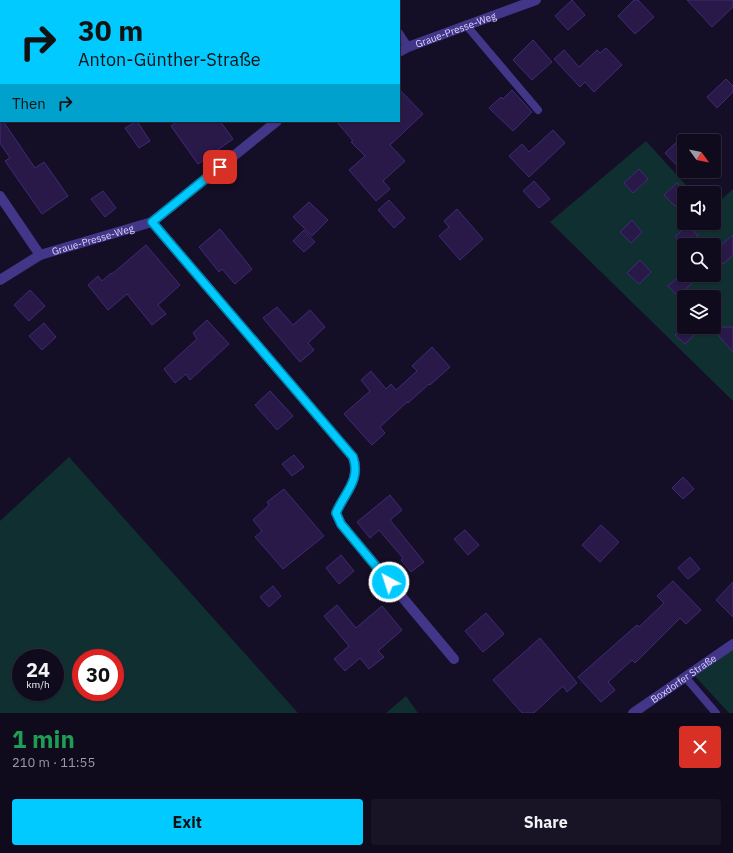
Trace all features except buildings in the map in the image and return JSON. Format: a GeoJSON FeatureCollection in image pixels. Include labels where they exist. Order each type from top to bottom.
{"type":"FeatureCollection","features":[{"type":"Feature","properties":{"kind":"street","name":"Graue-Presse-Weg"},"geometry":{"type":"LineString","coordinates":[[400,51],[408,46],[536,0]]}},
{"type":"Feature","properties":{"kind":"street","name":"Graue-Presse-Weg"},"geometry":{"type":"LineString","coordinates":[[0,280],[40,255],[152,222],[276,122]]}},
{"type":"Feature","properties":{"kind":"street"},"geometry":{"type":"LineString","coordinates":[[0,196],[40,255]]}},
{"type":"Feature","properties":{"kind":"street"},"geometry":{"type":"LineString","coordinates":[[152,222],[353,457],[357,468],[355,480],[342,498],[336,513],[341,524],[454,659]]}},
{"type":"Feature","properties":{"kind":"street","name":"Boxdorfer Straße"},"geometry":{"type":"LineString","coordinates":[[633,713],[686,678],[733,644]]}},
{"type":"Feature","properties":{"kind":"lane"},"geometry":{"type":"LineString","coordinates":[[466,25],[538,110]]}},
{"type":"Feature","properties":{"kind":"lane"},"geometry":{"type":"LineString","coordinates":[[400,34],[408,46]]}},
{"type":"Feature","properties":{"kind":"lane"},"geometry":{"type":"LineString","coordinates":[[686,678],[716,713]]}},
{"type":"Feature","properties":{"kind":"green space"},"geometry":{"type":"Polygon","coordinates":[[[646,141],[677,175],[677,178],[679,178],[687,186],[677,186],[677,230],[721,230],[721,200],[733,189],[733,401],[550,222],[646,141]]]}},
{"type":"Feature","properties":{"kind":"green space"},"geometry":{"type":"Polygon","coordinates":[[[69,457],[298,713],[0,713],[0,521],[69,457]]]}},
{"type":"Feature","properties":{"kind":"green space"},"geometry":{"type":"Polygon","coordinates":[[[733,646],[733,713],[729,713],[692,673],[733,646]]]}},
{"type":"Feature","properties":{"kind":"green space"},"geometry":{"type":"Polygon","coordinates":[[[406,696],[418,713],[386,713],[406,696]]]}},
{"type":"Feature","properties":{"kind":"route"},"geometry":{"type":"LineString","coordinates":[[220,167],[152,222],[353,457],[357,468],[355,480],[342,498],[336,513],[341,524],[389,582]]}}]}
